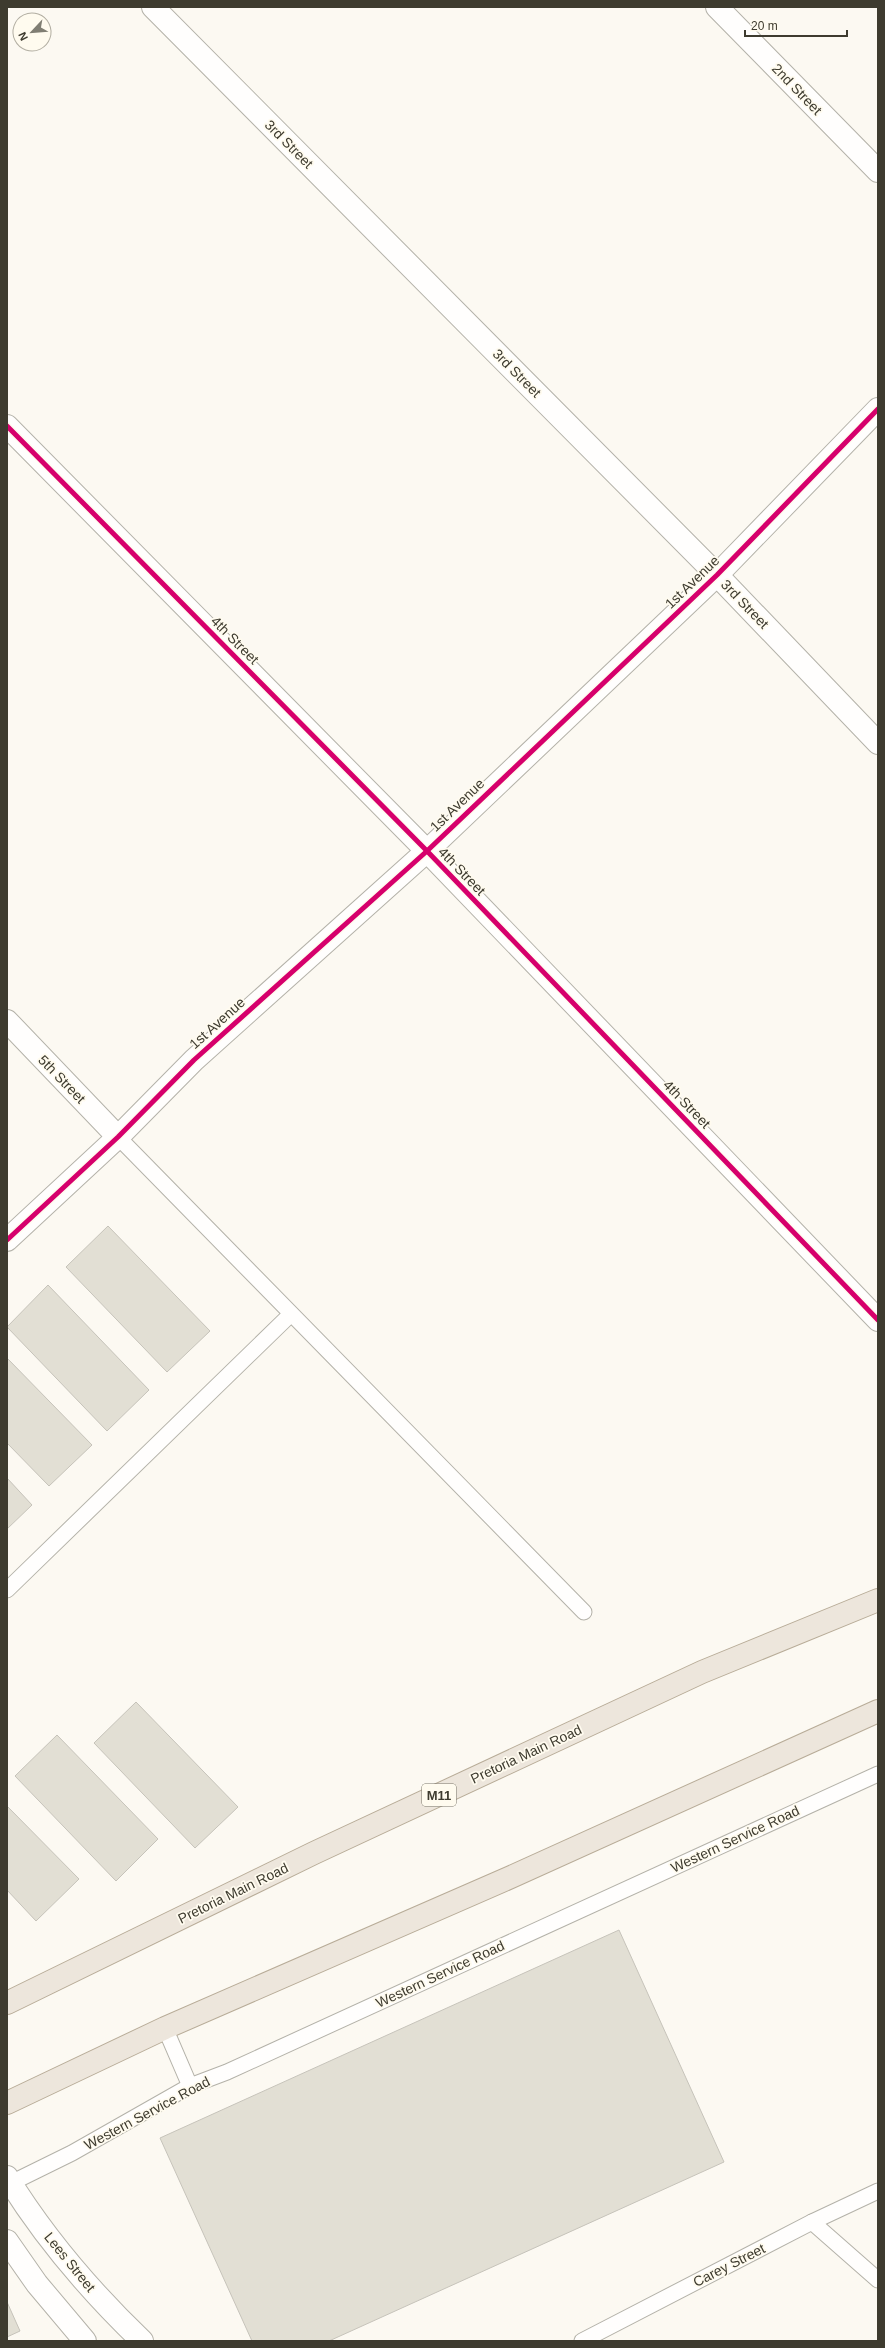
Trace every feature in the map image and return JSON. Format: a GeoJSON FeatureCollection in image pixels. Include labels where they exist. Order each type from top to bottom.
{"type":"FeatureCollection","features":[{"type":"Feature","properties":{"kind":"main road","name":"Pretoria Main Road"},"geometry":{"type":"LineString","coordinates":[[7,2003],[314,1853],[702,1672],[878,1600]]}},
{"type":"Feature","properties":{"kind":"main road"},"geometry":{"type":"LineString","coordinates":[[7,2103],[165,2028],[518,1874],[878,1711]]}},
{"type":"Feature","properties":{"kind":"street","name":"3rd Street"},"geometry":{"type":"LineString","coordinates":[[153,7],[717,574],[878,744]]}},
{"type":"Feature","properties":{"kind":"street","name":"2nd Street"},"geometry":{"type":"LineString","coordinates":[[717,7],[878,171]]}},
{"type":"Feature","properties":{"kind":"street","name":"1st Avenue"},"geometry":{"type":"LineString","coordinates":[[7,1240],[118,1136],[194,1060],[427,851],[717,574],[878,409]]}},
{"type":"Feature","properties":{"kind":"street","name":"4th Street"},"geometry":{"type":"LineString","coordinates":[[7,426],[427,851],[878,1320]]}},
{"type":"Feature","properties":{"kind":"street","name":"5th Street"},"geometry":{"type":"LineString","coordinates":[[7,1021],[118,1136]]}},
{"type":"Feature","properties":{"kind":"street","name":"Lees Street"},"geometry":{"type":"LineString","coordinates":[[8,2181],[22,2202],[96,2295],[142,2341]]}},
{"type":"Feature","properties":{"kind":"street"},"geometry":{"type":"LineString","coordinates":[[7,2241],[37,2284],[85,2341]]}},
{"type":"Feature","properties":{"kind":"lane"},"geometry":{"type":"LineString","coordinates":[[118,1136],[584,1612]]}},
{"type":"Feature","properties":{"kind":"lane"},"geometry":{"type":"LineString","coordinates":[[7,1590],[292,1314]]}},
{"type":"Feature","properties":{"kind":"lane","name":"Western Service Road"},"geometry":{"type":"LineString","coordinates":[[8,2181],[72,2153],[190,2086],[227,2072],[878,1774]]}},
{"type":"Feature","properties":{"kind":"lane"},"geometry":{"type":"LineString","coordinates":[[165,2028],[190,2086]]}},
{"type":"Feature","properties":{"kind":"lane","name":"Carey Street"},"geometry":{"type":"LineString","coordinates":[[582,2341],[812,2222],[878,2191]]}},
{"type":"Feature","properties":{"kind":"lane"},"geometry":{"type":"LineString","coordinates":[[812,2222],[878,2280]]}},
{"type":"Feature","properties":{"kind":"building"},"geometry":{"type":"Polygon","coordinates":[[[108,1226],[210,1331],[167,1372],[66,1267],[108,1226]]]}},
{"type":"Feature","properties":{"kind":"building"},"geometry":{"type":"Polygon","coordinates":[[[48,1285],[149,1390],[107,1431],[7,1327],[48,1285]]]}},
{"type":"Feature","properties":{"kind":"building"},"geometry":{"type":"Polygon","coordinates":[[[7,1358],[92,1445],[49,1486],[7,1443],[7,1358]]]}},
{"type":"Feature","properties":{"kind":"building"},"geometry":{"type":"Polygon","coordinates":[[[7,1478],[32,1505],[7,1529],[7,1478]]]}},
{"type":"Feature","properties":{"kind":"building"},"geometry":{"type":"Polygon","coordinates":[[[136,1702],[238,1807],[195,1848],[94,1743],[136,1702]]]}},
{"type":"Feature","properties":{"kind":"building"},"geometry":{"type":"Polygon","coordinates":[[[57,1735],[158,1839],[116,1881],[15,1776],[57,1735]]]}},
{"type":"Feature","properties":{"kind":"building"},"geometry":{"type":"Polygon","coordinates":[[[7,1806],[79,1879],[36,1921],[7,1890],[7,1806]]]}},
{"type":"Feature","properties":{"kind":"building"},"geometry":{"type":"Polygon","coordinates":[[[619,1930],[724,2162],[329,2341],[252,2341],[160,2138],[619,1930]]]}},
{"type":"Feature","properties":{"kind":"building"},"geometry":{"type":"Polygon","coordinates":[[[7,2302],[20,2331],[7,2337],[7,2302]]]}},
{"type":"Feature","properties":{"kind":"cycle path"},"geometry":{"type":"LineString","coordinates":[[7,1240],[118,1137],[194,1060],[427,851],[717,575],[878,409]]}},
{"type":"Feature","properties":{"kind":"cycle path"},"geometry":{"type":"LineString","coordinates":[[7,426],[427,851],[878,1320]]}}]}
